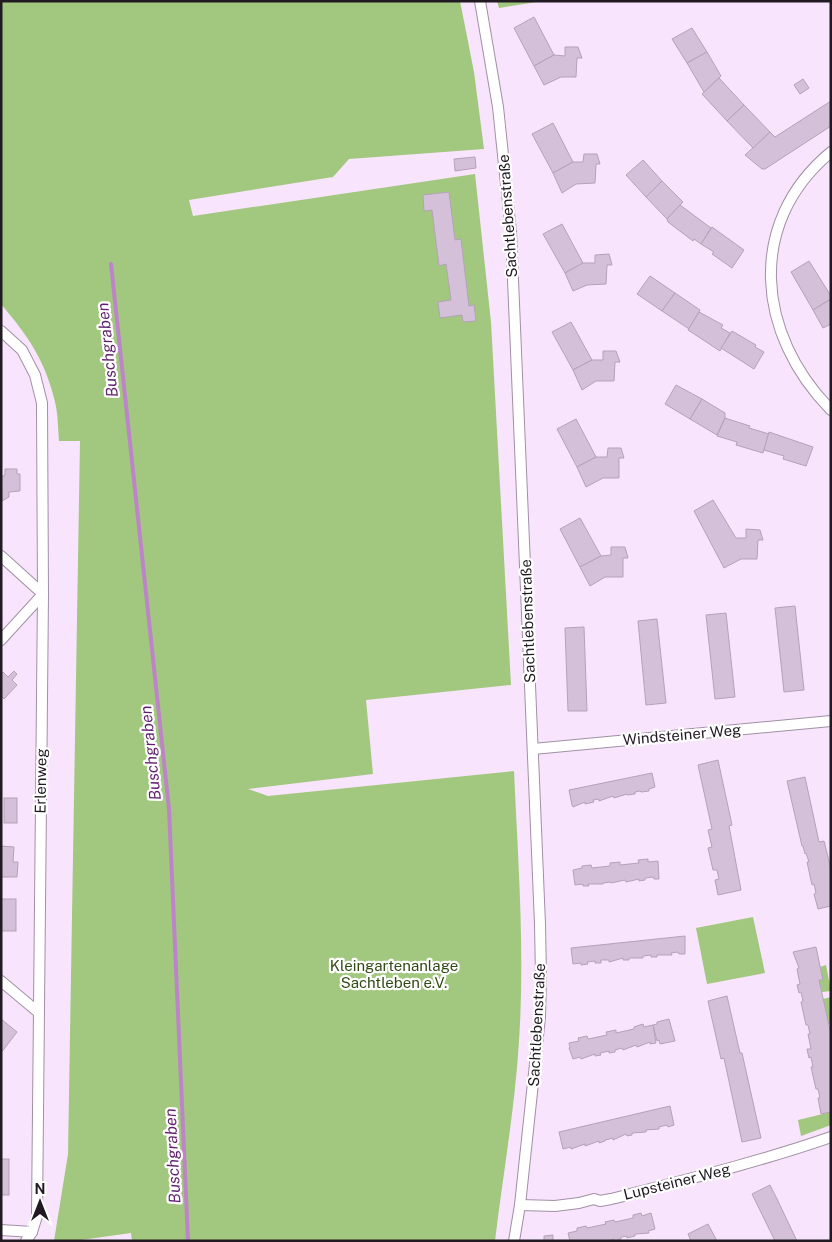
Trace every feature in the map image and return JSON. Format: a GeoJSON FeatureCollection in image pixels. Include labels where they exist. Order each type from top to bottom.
{"type":"FeatureCollection","features":[{"type":"Feature","properties":{"kind":"street","name":"Sachtlebenstraße"},"geometry":{"type":"LineString","coordinates":[[480,1],[498,107],[511,232],[536,804],[541,977],[534,1084],[514,1241]]}},
{"type":"Feature","properties":{"kind":"street"},"geometry":{"type":"LineString","coordinates":[[831,152],[807,174],[783,215],[774,245],[770,277],[775,316],[785,343],[804,377],[831,410]]}},
{"type":"Feature","properties":{"kind":"street","name":"Erlenweg"},"geometry":{"type":"LineString","coordinates":[[1,331],[22,350],[34,375],[42,403],[43,594],[36,1216],[32,1232],[26,1241]]}},
{"type":"Feature","properties":{"kind":"street"},"geometry":{"type":"LineString","coordinates":[[1,556],[43,594],[1,640]]}},
{"type":"Feature","properties":{"kind":"street","name":"Windsteiner Weg"},"geometry":{"type":"LineString","coordinates":[[533,749],[831,721]]}},
{"type":"Feature","properties":{"kind":"street"},"geometry":{"type":"LineString","coordinates":[[1,981],[38,1012]]}},
{"type":"Feature","properties":{"kind":"street","name":"Lupsteiner Weg"},"geometry":{"type":"LineString","coordinates":[[520,1205],[555,1206],[594,1199],[600,1201],[611,1199],[723,1171],[795,1150],[831,1137]]}},
{"type":"Feature","properties":{"kind":"street"},"geometry":{"type":"LineString","coordinates":[[1,1230],[32,1232]]}},
{"type":"Feature","properties":{"kind":"green space","name":"Kleingartenanlage Sachtleben e.V."},"geometry":{"type":"Polygon","coordinates":[[[1,1],[460,1],[474,72],[484,149],[349,159],[333,177],[189,200],[193,216],[475,174],[491,322],[511,685],[366,700],[373,774],[248,789],[268,796],[514,771],[520,906],[521,1007],[515,1091],[495,1241],[132,1241],[131,1233],[74,1241],[54,1241],[68,1154],[80,441],[59,441],[56,407],[41,361],[27,338],[1,304],[1,1]]]}},
{"type":"Feature","properties":{"kind":"green space"},"geometry":{"type":"Polygon","coordinates":[[[497,1],[543,1],[499,8],[497,1]]]}},
{"type":"Feature","properties":{"kind":"green space"},"geometry":{"type":"Polygon","coordinates":[[[753,917],[765,973],[707,984],[696,928],[753,917]]]}},
{"type":"Feature","properties":{"kind":"green space"},"geometry":{"type":"Polygon","coordinates":[[[826,965],[831,991],[822,992],[819,980],[822,980],[820,967],[826,965]]]}},
{"type":"Feature","properties":{"kind":"green space"},"geometry":{"type":"Polygon","coordinates":[[[831,997],[831,1024],[829,1024],[823,999],[831,997]]]}},
{"type":"Feature","properties":{"kind":"green space"},"geometry":{"type":"Polygon","coordinates":[[[831,1112],[831,1125],[801,1136],[798,1120],[831,1112]]]}},
{"type":"Feature","properties":{"kind":"building"},"geometry":{"type":"Polygon","coordinates":[[[534,17],[554,55],[534,66],[514,28],[534,17]]]}},
{"type":"Feature","properties":{"kind":"building"},"geometry":{"type":"Polygon","coordinates":[[[692,28],[707,52],[687,63],[672,39],[692,28]]]}},
{"type":"Feature","properties":{"kind":"building"},"geometry":{"type":"Polygon","coordinates":[[[565,47],[578,47],[582,58],[577,58],[576,77],[561,77],[544,85],[534,66],[554,55],[565,56],[565,47]]]}},
{"type":"Feature","properties":{"kind":"building"},"geometry":{"type":"Polygon","coordinates":[[[707,52],[721,76],[704,92],[687,63],[707,52]]]}},
{"type":"Feature","properties":{"kind":"building"},"geometry":{"type":"Polygon","coordinates":[[[719,78],[744,105],[727,121],[702,94],[719,78]]]}},
{"type":"Feature","properties":{"kind":"building"},"geometry":{"type":"Polygon","coordinates":[[[803,79],[809,88],[800,94],[794,85],[803,79]]]}},
{"type":"Feature","properties":{"kind":"building"},"geometry":{"type":"Polygon","coordinates":[[[831,101],[831,126],[765,169],[762,169],[745,155],[770,132],[775,137],[831,101]]]}},
{"type":"Feature","properties":{"kind":"building"},"geometry":{"type":"Polygon","coordinates":[[[744,105],[770,132],[753,148],[727,121],[744,105]]]}},
{"type":"Feature","properties":{"kind":"building"},"geometry":{"type":"Polygon","coordinates":[[[553,123],[573,162],[553,173],[532,134],[553,123]]]}},
{"type":"Feature","properties":{"kind":"building"},"geometry":{"type":"Polygon","coordinates":[[[584,154],[597,154],[600,164],[596,164],[595,183],[576,184],[562,193],[553,173],[573,162],[583,162],[584,154]]]}},
{"type":"Feature","properties":{"kind":"building"},"geometry":{"type":"Polygon","coordinates":[[[475,157],[476,168],[455,171],[454,159],[475,157]]]}},
{"type":"Feature","properties":{"kind":"building"},"geometry":{"type":"Polygon","coordinates":[[[643,160],[662,181],[646,197],[626,175],[643,160]]]}},
{"type":"Feature","properties":{"kind":"building"},"geometry":{"type":"Polygon","coordinates":[[[662,181],[683,202],[667,219],[646,197],[662,181]]]}},
{"type":"Feature","properties":{"kind":"building"},"geometry":{"type":"Polygon","coordinates":[[[449,192],[455,240],[461,239],[469,306],[474,305],[476,321],[463,322],[462,315],[440,318],[438,302],[451,300],[446,264],[439,266],[432,210],[424,211],[423,195],[449,192]]]}},
{"type":"Feature","properties":{"kind":"building"},"geometry":{"type":"Polygon","coordinates":[[[680,205],[711,228],[701,244],[694,239],[693,241],[668,222],[667,219],[680,205]]]}},
{"type":"Feature","properties":{"kind":"building"},"geometry":{"type":"Polygon","coordinates":[[[562,224],[583,263],[565,273],[543,234],[562,224]]]}},
{"type":"Feature","properties":{"kind":"building"},"geometry":{"type":"Polygon","coordinates":[[[712,227],[744,250],[732,268],[712,254],[714,252],[701,244],[712,227]]]}},
{"type":"Feature","properties":{"kind":"building"},"geometry":{"type":"Polygon","coordinates":[[[609,254],[612,265],[607,265],[606,284],[587,285],[573,291],[565,273],[583,263],[595,263],[595,255],[609,254]]]}},
{"type":"Feature","properties":{"kind":"building"},"geometry":{"type":"Polygon","coordinates":[[[809,261],[831,296],[831,299],[813,310],[791,272],[809,261]]]}},
{"type":"Feature","properties":{"kind":"building"},"geometry":{"type":"Polygon","coordinates":[[[650,276],[675,293],[662,311],[637,294],[650,276]]]}},
{"type":"Feature","properties":{"kind":"building"},"geometry":{"type":"Polygon","coordinates":[[[675,293],[700,310],[689,329],[662,311],[675,293]]]}},
{"type":"Feature","properties":{"kind":"building"},"geometry":{"type":"Polygon","coordinates":[[[831,299],[831,324],[823,328],[813,310],[831,299]]]}},
{"type":"Feature","properties":{"kind":"building"},"geometry":{"type":"Polygon","coordinates":[[[699,312],[723,325],[721,328],[730,333],[720,351],[688,330],[699,312]]]}},
{"type":"Feature","properties":{"kind":"building"},"geometry":{"type":"Polygon","coordinates":[[[571,322],[592,360],[573,370],[552,332],[571,322]]]}},
{"type":"Feature","properties":{"kind":"building"},"geometry":{"type":"Polygon","coordinates":[[[732,331],[764,352],[754,369],[721,348],[732,331]]]}},
{"type":"Feature","properties":{"kind":"building"},"geometry":{"type":"Polygon","coordinates":[[[603,351],[616,351],[620,362],[615,362],[614,381],[596,381],[582,390],[573,370],[592,360],[603,360],[603,351]]]}},
{"type":"Feature","properties":{"kind":"building"},"geometry":{"type":"Polygon","coordinates":[[[676,385],[702,399],[690,419],[665,404],[676,385]]]}},
{"type":"Feature","properties":{"kind":"building"},"geometry":{"type":"Polygon","coordinates":[[[702,399],[725,413],[725,418],[717,435],[690,419],[702,399]]]}},
{"type":"Feature","properties":{"kind":"building"},"geometry":{"type":"Polygon","coordinates":[[[725,418],[769,434],[763,453],[736,445],[737,442],[717,436],[725,418]]]}},
{"type":"Feature","properties":{"kind":"building"},"geometry":{"type":"Polygon","coordinates":[[[576,419],[596,457],[577,467],[557,429],[576,419]]]}},
{"type":"Feature","properties":{"kind":"building"},"geometry":{"type":"Polygon","coordinates":[[[769,432],[813,447],[806,466],[783,459],[784,456],[764,450],[769,432]]]}},
{"type":"Feature","properties":{"kind":"building"},"geometry":{"type":"Polygon","coordinates":[[[608,448],[621,448],[624,458],[619,458],[619,478],[603,478],[586,487],[577,467],[596,457],[607,457],[608,448]]]}},
{"type":"Feature","properties":{"kind":"building"},"geometry":{"type":"Polygon","coordinates":[[[5,469],[17,469],[17,474],[20,474],[20,491],[9,492],[9,497],[2,501],[1,477],[5,475],[5,469]]]}},
{"type":"Feature","properties":{"kind":"building"},"geometry":{"type":"Polygon","coordinates":[[[713,500],[736,538],[746,538],[746,529],[760,530],[763,540],[758,540],[757,559],[741,559],[724,568],[694,511],[713,500]]]}},
{"type":"Feature","properties":{"kind":"building"},"geometry":{"type":"Polygon","coordinates":[[[580,518],[601,556],[580,567],[560,529],[580,518]]]}},
{"type":"Feature","properties":{"kind":"building"},"geometry":{"type":"Polygon","coordinates":[[[611,547],[625,547],[628,558],[623,558],[623,577],[605,577],[590,586],[580,567],[601,556],[611,555],[611,547]]]}},
{"type":"Feature","properties":{"kind":"building"},"geometry":{"type":"Polygon","coordinates":[[[795,606],[804,690],[784,692],[775,608],[795,606]]]}},
{"type":"Feature","properties":{"kind":"building"},"geometry":{"type":"Polygon","coordinates":[[[726,613],[735,697],[715,699],[706,615],[726,613]]]}},
{"type":"Feature","properties":{"kind":"building"},"geometry":{"type":"Polygon","coordinates":[[[657,619],[666,703],[646,705],[638,621],[657,619]]]}},
{"type":"Feature","properties":{"kind":"building"},"geometry":{"type":"Polygon","coordinates":[[[584,627],[587,711],[568,711],[565,628],[584,627]]]}},
{"type":"Feature","properties":{"kind":"building"},"geometry":{"type":"Polygon","coordinates":[[[14,671],[17,674],[12,680],[17,685],[4,699],[1,696],[1,674],[3,672],[8,677],[14,671]]]}},
{"type":"Feature","properties":{"kind":"building"},"geometry":{"type":"Polygon","coordinates":[[[718,760],[732,825],[729,826],[741,890],[718,895],[715,880],[719,879],[717,870],[713,870],[708,848],[712,847],[708,830],[712,829],[698,765],[718,760]]]}},
{"type":"Feature","properties":{"kind":"building"},"geometry":{"type":"Polygon","coordinates":[[[652,773],[655,787],[649,789],[649,791],[635,792],[635,794],[614,798],[613,796],[599,801],[599,799],[593,800],[594,802],[585,804],[585,802],[573,807],[572,805],[569,790],[652,773]]]}},
{"type":"Feature","properties":{"kind":"building"},"geometry":{"type":"Polygon","coordinates":[[[805,777],[819,842],[824,841],[831,869],[831,906],[818,909],[814,894],[816,893],[814,884],[812,885],[807,862],[809,862],[802,846],[787,781],[805,777]]]}},
{"type":"Feature","properties":{"kind":"building"},"geometry":{"type":"Polygon","coordinates":[[[4,798],[17,798],[17,823],[4,823],[4,798]]]}},
{"type":"Feature","properties":{"kind":"building"},"geometry":{"type":"Polygon","coordinates":[[[1,846],[14,847],[13,862],[18,862],[17,877],[1,877],[1,846]]]}},
{"type":"Feature","properties":{"kind":"building"},"geometry":{"type":"Polygon","coordinates":[[[648,859],[648,862],[658,861],[659,879],[654,879],[653,877],[639,881],[639,879],[626,882],[625,880],[603,884],[588,884],[589,886],[583,886],[583,884],[575,885],[573,870],[582,868],[582,866],[591,865],[592,868],[610,866],[610,863],[620,862],[620,865],[639,863],[638,860],[648,859]]]}},
{"type":"Feature","properties":{"kind":"building"},"geometry":{"type":"Polygon","coordinates":[[[1,899],[16,899],[16,931],[1,931],[1,899]]]}},
{"type":"Feature","properties":{"kind":"building"},"geometry":{"type":"Polygon","coordinates":[[[685,936],[685,954],[679,954],[678,952],[671,953],[672,955],[657,955],[657,957],[651,957],[651,955],[643,956],[643,958],[629,958],[629,960],[623,960],[623,958],[609,962],[609,960],[601,960],[601,963],[595,963],[595,961],[581,965],[581,963],[573,964],[571,948],[685,936]]]}},
{"type":"Feature","properties":{"kind":"building"},"geometry":{"type":"Polygon","coordinates":[[[816,947],[823,980],[819,980],[831,1034],[831,1112],[821,1114],[818,1098],[820,1098],[811,1067],[813,1067],[811,1057],[809,1058],[807,1049],[811,1049],[808,1034],[810,1034],[801,1002],[803,1001],[801,992],[799,993],[797,985],[800,984],[797,969],[799,968],[793,952],[816,947]]]}},
{"type":"Feature","properties":{"kind":"building"},"geometry":{"type":"Polygon","coordinates":[[[727,996],[761,1138],[742,1142],[724,1058],[721,1059],[708,1001],[727,996]]]}},
{"type":"Feature","properties":{"kind":"building"},"geometry":{"type":"Polygon","coordinates":[[[1,1019],[17,1032],[1,1053],[1,1019]]]}},
{"type":"Feature","properties":{"kind":"building"},"geometry":{"type":"Polygon","coordinates":[[[669,1019],[675,1041],[660,1044],[659,1040],[657,1041],[653,1025],[669,1019]]]}},
{"type":"Feature","properties":{"kind":"building"},"geometry":{"type":"Polygon","coordinates":[[[643,1024],[644,1027],[653,1025],[656,1043],[650,1044],[650,1042],[637,1047],[636,1045],[623,1050],[622,1048],[615,1050],[615,1052],[609,1053],[609,1051],[600,1053],[601,1055],[595,1056],[595,1054],[581,1059],[580,1057],[573,1059],[569,1043],[579,1041],[578,1038],[587,1036],[588,1039],[607,1035],[606,1032],[616,1030],[616,1033],[634,1029],[634,1027],[643,1024]]]}},
{"type":"Feature","properties":{"kind":"building"},"geometry":{"type":"Polygon","coordinates":[[[670,1106],[674,1125],[646,1130],[646,1132],[632,1133],[632,1135],[627,1136],[626,1134],[613,1140],[613,1138],[599,1143],[599,1141],[585,1146],[585,1144],[571,1149],[571,1147],[563,1149],[559,1132],[670,1106]]]}},
{"type":"Feature","properties":{"kind":"building"},"geometry":{"type":"Polygon","coordinates":[[[1,1159],[9,1159],[9,1195],[1,1195],[1,1159]]]}},
{"type":"Feature","properties":{"kind":"building"},"geometry":{"type":"Polygon","coordinates":[[[770,1185],[797,1241],[775,1241],[752,1194],[770,1185]]]}},
{"type":"Feature","properties":{"kind":"building"},"geometry":{"type":"Polygon","coordinates":[[[641,1213],[642,1216],[651,1213],[655,1229],[648,1231],[649,1233],[635,1234],[635,1236],[627,1238],[627,1236],[621,1237],[621,1239],[614,1241],[614,1239],[607,1241],[570,1241],[568,1233],[577,1231],[577,1228],[586,1226],[587,1228],[606,1224],[605,1222],[614,1220],[615,1222],[633,1218],[633,1215],[641,1213]]]}},
{"type":"Feature","properties":{"kind":"building"},"geometry":{"type":"Polygon","coordinates":[[[708,1224],[717,1241],[691,1241],[688,1234],[708,1224]]]}},
{"type":"Feature","properties":{"kind":"building"},"geometry":{"type":"Polygon","coordinates":[[[553,1235],[553,1241],[544,1241],[544,1236],[553,1235]]]}},
{"type":"Feature","properties":{"kind":"waterway","name":"Buschgraben"},"geometry":{"type":"LineString","coordinates":[[111,264],[169,809],[188,1241]]}}]}
